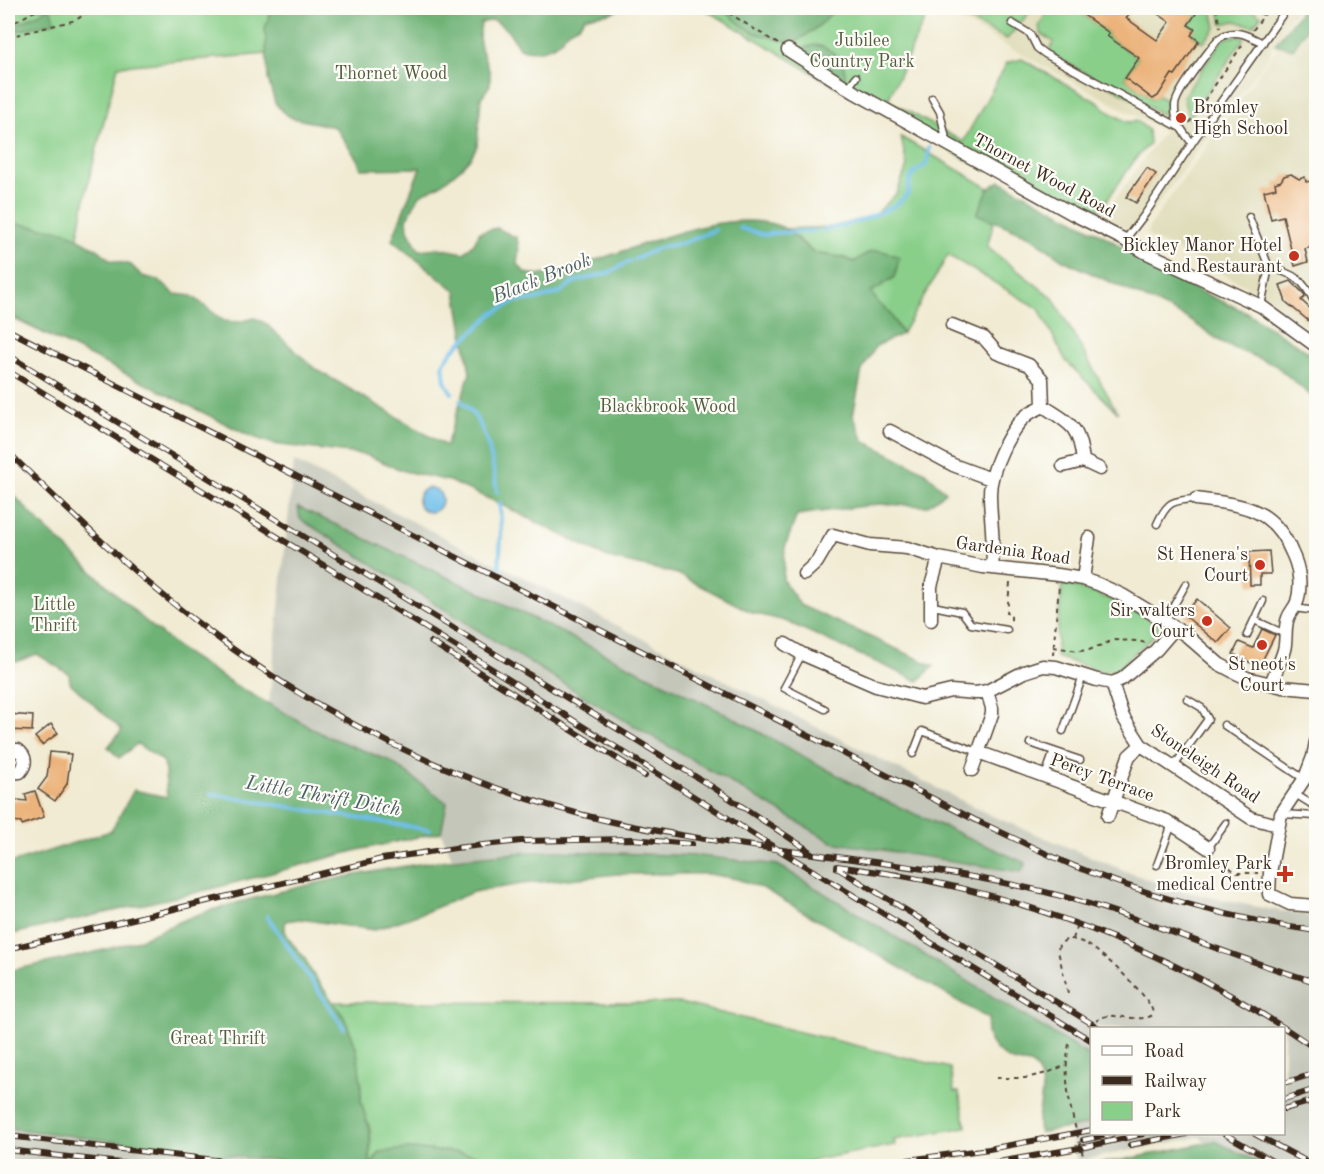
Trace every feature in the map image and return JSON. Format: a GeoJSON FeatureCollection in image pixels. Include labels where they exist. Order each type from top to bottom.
{"type":"FeatureCollection","features":[{"type":"Feature","properties":{"kind":"street","name":"Thornet Wood Road"},"geometry":{"type":"LineString","coordinates":[[788,50],[848,88],[1073,214],[1145,252],[1262,306],[1317,346]]}},
{"type":"Feature","properties":{"kind":"street"},"geometry":{"type":"LineString","coordinates":[[952,326],[984,338],[997,353],[1029,365],[1042,379],[1043,406]]}},
{"type":"Feature","properties":{"kind":"street"},"geometry":{"type":"LineString","coordinates":[[1043,406],[1068,422],[1080,438],[1083,461]]}},
{"type":"Feature","properties":{"kind":"street"},"geometry":{"type":"LineString","coordinates":[[992,568],[994,548],[991,479],[1013,430],[1027,415],[1043,406]]}},
{"type":"Feature","properties":{"kind":"street"},"geometry":{"type":"LineString","coordinates":[[890,431],[952,465],[991,479]]}},
{"type":"Feature","properties":{"kind":"street"},"geometry":{"type":"LineString","coordinates":[[1063,466],[1083,461],[1100,469]]}},
{"type":"Feature","properties":{"kind":"street"},"geometry":{"type":"LineString","coordinates":[[1196,499],[1250,509],[1272,520],[1287,539],[1299,571],[1297,602],[1288,617],[1285,648],[1271,684]]}},
{"type":"Feature","properties":{"kind":"street","name":"Gardenia Road"},"geometry":{"type":"LineString","coordinates":[[804,574],[817,562],[833,535],[870,545],[907,548],[939,558],[1011,572],[1083,579],[1122,595],[1170,624],[1219,664],[1247,678],[1271,684],[1317,690]]}},
{"type":"Feature","properties":{"kind":"street","name":"Gardenia Road"},"geometry":{"type":"LineString","coordinates":[[1083,579],[1089,538]]}},
{"type":"Feature","properties":{"kind":"street","name":"Gardenia Road"},"geometry":{"type":"LineString","coordinates":[[931,620],[932,586],[939,558]]}},
{"type":"Feature","properties":{"kind":"street"},"geometry":{"type":"LineString","coordinates":[[785,644],[802,654],[876,686],[922,698],[951,691],[976,693],[987,691],[1024,672],[1050,666],[1112,683],[1122,679],[1155,650],[1170,624]]}},
{"type":"Feature","properties":{"kind":"street","name":"Stoneleigh Road"},"geometry":{"type":"LineString","coordinates":[[1112,683],[1123,717],[1141,745],[1251,818],[1280,820]]}},
{"type":"Feature","properties":{"kind":"street"},"geometry":{"type":"LineString","coordinates":[[972,770],[992,714],[987,691]]}},
{"type":"Feature","properties":{"kind":"street"},"geometry":{"type":"LineString","coordinates":[[1317,742],[1304,779],[1280,820],[1270,873],[1269,894],[1290,904],[1317,906]]}},
{"type":"Feature","properties":{"kind":"street"},"geometry":{"type":"LineString","coordinates":[[1108,816],[1129,756],[1141,745]]}},
{"type":"Feature","properties":{"kind":"street"},"geometry":{"type":"LineString","coordinates":[[8,750],[18,750],[24,756],[25,765],[20,772],[8,773]]}},
{"type":"Feature","properties":{"kind":"street","name":"Percy Terrace"},"geometry":{"type":"LineString","coordinates":[[978,752],[1114,800],[1172,824],[1208,848]]}},
{"type":"Feature","properties":{"kind":"lane"},"geometry":{"type":"LineString","coordinates":[[1125,240],[1287,8]]}},
{"type":"Feature","properties":{"kind":"lane"},"geometry":{"type":"LineString","coordinates":[[1012,23],[1030,34],[1037,48],[1045,54],[1179,127],[1192,143]]}},
{"type":"Feature","properties":{"kind":"lane"},"geometry":{"type":"LineString","coordinates":[[1179,127],[1175,112],[1176,98],[1222,36],[1240,32],[1263,43]]}},
{"type":"Feature","properties":{"kind":"lane"},"geometry":{"type":"LineString","coordinates":[[848,88],[856,77]]}},
{"type":"Feature","properties":{"kind":"lane"},"geometry":{"type":"LineString","coordinates":[[932,98],[940,112],[947,144]]}},
{"type":"Feature","properties":{"kind":"lane"},"geometry":{"type":"LineString","coordinates":[[1249,217],[1269,267],[1262,306]]}},
{"type":"Feature","properties":{"kind":"lane"},"geometry":{"type":"LineString","coordinates":[[1269,267],[1294,275],[1301,280],[1315,303]]}},
{"type":"Feature","properties":{"kind":"lane"},"geometry":{"type":"LineString","coordinates":[[1157,524],[1164,507],[1178,500],[1196,499]]}},
{"type":"Feature","properties":{"kind":"lane"},"geometry":{"type":"LineString","coordinates":[[1170,624],[1186,584]]}},
{"type":"Feature","properties":{"kind":"lane"},"geometry":{"type":"LineString","coordinates":[[1247,635],[1263,601]]}},
{"type":"Feature","properties":{"kind":"lane"},"geometry":{"type":"LineString","coordinates":[[933,606],[962,612],[971,624],[1007,630]]}},
{"type":"Feature","properties":{"kind":"lane"},"geometry":{"type":"LineString","coordinates":[[1293,608],[1317,611]]}},
{"type":"Feature","properties":{"kind":"lane"},"geometry":{"type":"LineString","coordinates":[[1254,620],[1285,634]]}},
{"type":"Feature","properties":{"kind":"lane"},"geometry":{"type":"LineString","coordinates":[[802,654],[784,688],[825,709]]}},
{"type":"Feature","properties":{"kind":"lane"},"geometry":{"type":"LineString","coordinates":[[1063,731],[1083,675]]}},
{"type":"Feature","properties":{"kind":"lane"},"geometry":{"type":"LineString","coordinates":[[1174,766],[1208,719],[1202,708],[1187,699]]}},
{"type":"Feature","properties":{"kind":"lane"},"geometry":{"type":"LineString","coordinates":[[1224,725],[1304,779]]}},
{"type":"Feature","properties":{"kind":"lane"},"geometry":{"type":"LineString","coordinates":[[913,754],[922,731],[978,752]]}},
{"type":"Feature","properties":{"kind":"lane"},"geometry":{"type":"LineString","coordinates":[[1030,743],[1080,760]]}},
{"type":"Feature","properties":{"kind":"lane"},"geometry":{"type":"LineString","coordinates":[[1045,777],[1054,751]]}},
{"type":"Feature","properties":{"kind":"lane"},"geometry":{"type":"LineString","coordinates":[[1294,794],[1317,807]]}},
{"type":"Feature","properties":{"kind":"lane"},"geometry":{"type":"LineString","coordinates":[[1280,820],[1317,816]]}},
{"type":"Feature","properties":{"kind":"lane"},"geometry":{"type":"LineString","coordinates":[[1208,848],[1226,823]]}},
{"type":"Feature","properties":{"kind":"lane"},"geometry":{"type":"LineString","coordinates":[[1157,865],[1172,824]]}},
{"type":"Feature","properties":{"kind":"path"},"geometry":{"type":"LineString","coordinates":[[8,26],[40,8]]}},
{"type":"Feature","properties":{"kind":"path"},"geometry":{"type":"LineString","coordinates":[[8,37],[76,20],[94,8]]}},
{"type":"Feature","properties":{"kind":"path"},"geometry":{"type":"LineString","coordinates":[[721,8],[788,50]]}},
{"type":"Feature","properties":{"kind":"path"},"geometry":{"type":"LineString","coordinates":[[814,8],[818,16]]}},
{"type":"Feature","properties":{"kind":"path"},"geometry":{"type":"LineString","coordinates":[[1216,8],[1222,36]]}},
{"type":"Feature","properties":{"kind":"path"},"geometry":{"type":"LineString","coordinates":[[1252,8],[1263,15]]}},
{"type":"Feature","properties":{"kind":"path"},"geometry":{"type":"LineString","coordinates":[[1179,127],[1191,123],[1269,8]]}},
{"type":"Feature","properties":{"kind":"path"},"geometry":{"type":"LineString","coordinates":[[1007,630],[1010,630],[1011,614],[1007,613],[1011,572]]}},
{"type":"Feature","properties":{"kind":"path"},"geometry":{"type":"LineString","coordinates":[[1050,666],[1053,661],[1058,575]]}},
{"type":"Feature","properties":{"kind":"path"},"geometry":{"type":"LineString","coordinates":[[1053,647],[1079,651],[1089,650],[1114,640],[1136,640],[1148,644],[1155,650]]}},
{"type":"Feature","properties":{"kind":"path"},"geometry":{"type":"LineString","coordinates":[[1208,848],[1211,855],[1237,873],[1270,873]]}},
{"type":"Feature","properties":{"kind":"path"},"geometry":{"type":"LineString","coordinates":[[1073,939],[1078,924]]}},
{"type":"Feature","properties":{"kind":"path"},"geometry":{"type":"LineString","coordinates":[[1068,993],[1058,951],[1059,944],[1073,939],[1092,947],[1106,958],[1151,1004],[1154,1011],[1153,1016],[1147,1018],[1106,1015],[1097,1021]]}},
{"type":"Feature","properties":{"kind":"path"},"geometry":{"type":"LineString","coordinates":[[1069,1044],[1066,1065],[1071,1111],[1086,1167]]}},
{"type":"Feature","properties":{"kind":"path"},"geometry":{"type":"LineString","coordinates":[[996,1078],[1025,1078],[1047,1073],[1066,1065]]}},
{"type":"Feature","properties":{"kind":"shaded area","name":"Bromley High School"},"geometry":{"type":"Polygon","coordinates":[[[936,8],[1298,8],[1273,44],[1269,56],[1135,234],[1103,216],[1164,131],[936,8]]]}},
{"type":"Feature","properties":{"kind":"shaded area"},"geometry":{"type":"Polygon","coordinates":[[[1305,8],[1316,8],[1316,334],[1246,286],[1152,239],[1147,234],[1151,224],[1305,8]]]}},
{"type":"Feature","properties":{"kind":"shaded area"},"geometry":{"type":"Polygon","coordinates":[[[294,461],[990,815],[1133,874],[1181,891],[1316,916],[1316,1166],[1246,1166],[1198,1137],[1077,1161],[1069,1129],[1090,1124],[1090,1135],[1285,1135],[1285,1027],[1090,1027],[1090,1069],[770,871],[455,865],[441,832],[446,803],[269,704],[294,461]]]}},
{"type":"Feature","properties":{"kind":"shaded area"},"geometry":{"type":"Polygon","coordinates":[[[8,1128],[249,1158],[283,1159],[335,1166],[47,1166],[8,1162],[8,1128]]]}},
{"type":"Feature","properties":{"kind":"green space"},"geometry":{"type":"Polygon","coordinates":[[[8,8],[295,8],[268,54],[118,66],[87,187],[59,341],[8,316],[8,8]]]}},
{"type":"Feature","properties":{"kind":"green space"},"geometry":{"type":"Polygon","coordinates":[[[50,8],[55,22],[8,33],[10,28],[50,8]]]}},
{"type":"Feature","properties":{"kind":"green space"},"geometry":{"type":"Polygon","coordinates":[[[276,8],[622,8],[610,13],[585,17],[557,44],[541,50],[519,48],[508,32],[493,20],[481,23],[479,37],[490,73],[490,85],[481,98],[477,146],[462,167],[440,185],[420,195],[407,218],[408,230],[419,250],[438,248],[464,253],[474,243],[480,232],[497,228],[517,238],[519,251],[517,263],[525,273],[545,275],[700,227],[725,222],[750,221],[779,226],[814,252],[843,257],[854,262],[876,250],[899,257],[895,277],[871,292],[878,303],[889,312],[902,334],[876,346],[862,370],[853,415],[864,441],[924,471],[946,492],[927,506],[879,504],[797,515],[785,547],[783,580],[800,605],[934,666],[918,681],[785,621],[753,613],[678,574],[608,558],[449,481],[404,471],[366,455],[273,444],[248,435],[8,315],[8,226],[20,224],[67,232],[99,250],[110,260],[131,265],[142,276],[158,280],[175,294],[192,296],[224,321],[238,322],[255,318],[265,323],[314,368],[446,446],[470,373],[456,291],[392,240],[420,168],[361,169],[357,159],[335,127],[292,118],[275,103],[268,79],[265,28],[270,13],[276,8]]]}},
{"type":"Feature","properties":{"kind":"green space","name":"Jubilee Country Park"},"geometry":{"type":"Polygon","coordinates":[[[703,8],[930,8],[888,100],[963,142],[1007,63],[1022,59],[1099,103],[1112,114],[1128,122],[1137,121],[1148,130],[1149,144],[1136,158],[1101,209],[1087,209],[1042,187],[1025,171],[1011,169],[992,159],[987,171],[847,93],[703,8]]]}},
{"type":"Feature","properties":{"kind":"green space"},"geometry":{"type":"Polygon","coordinates":[[[721,8],[835,8],[816,28],[793,43],[754,33],[721,8]]]}},
{"type":"Feature","properties":{"kind":"green space"},"geometry":{"type":"Polygon","coordinates":[[[944,8],[1033,8],[1007,39],[944,8]]]}},
{"type":"Feature","properties":{"kind":"green space"},"geometry":{"type":"Polygon","coordinates":[[[1049,8],[1085,9],[1082,14],[1109,33],[1107,36],[1139,58],[1125,78],[1153,99],[1158,96],[1168,101],[1173,120],[1048,53],[1054,42],[1041,34],[1039,26],[1049,8]]]}},
{"type":"Feature","properties":{"kind":"green space"},"geometry":{"type":"Polygon","coordinates":[[[1200,8],[1212,8],[1216,28],[1203,42],[1191,35],[1194,29],[1188,25],[1200,8]]]}},
{"type":"Feature","properties":{"kind":"green space"},"geometry":{"type":"Polygon","coordinates":[[[1219,8],[1249,8],[1261,16],[1253,26],[1235,21],[1222,24],[1219,8]]]}},
{"type":"Feature","properties":{"kind":"green space"},"geometry":{"type":"Polygon","coordinates":[[[1303,8],[1316,8],[1316,14],[1293,49],[1275,44],[1303,8]]]}},
{"type":"Feature","properties":{"kind":"green space"},"geometry":{"type":"Polygon","coordinates":[[[1238,36],[1244,38],[1189,119],[1183,97],[1220,43],[1226,38],[1238,36]]]}},
{"type":"Feature","properties":{"kind":"green space"},"geometry":{"type":"Polygon","coordinates":[[[815,45],[828,49],[838,58],[844,70],[843,83],[793,51],[815,45]]]}},
{"type":"Feature","properties":{"kind":"green space"},"geometry":{"type":"Polygon","coordinates":[[[901,137],[989,188],[977,214],[994,221],[987,247],[1053,298],[1118,413],[1066,361],[1039,309],[948,255],[902,334],[889,312],[878,303],[871,292],[895,277],[871,251],[854,262],[841,257],[815,253],[786,229],[832,227],[874,216],[897,193],[907,166],[901,137]]]}},
{"type":"Feature","properties":{"kind":"green space"},"geometry":{"type":"Polygon","coordinates":[[[1000,181],[1106,237],[1176,281],[1246,312],[1316,357],[1316,400],[1275,365],[1226,345],[1185,317],[1063,260],[1028,235],[977,214],[989,188],[1000,181]]]}},
{"type":"Feature","properties":{"kind":"green space","name":"Little Thrift"},"geometry":{"type":"Polygon","coordinates":[[[8,489],[41,524],[142,618],[182,651],[235,685],[324,735],[390,761],[447,803],[441,832],[358,850],[211,889],[8,935],[8,864],[111,831],[134,790],[167,797],[164,762],[137,744],[119,758],[108,747],[122,730],[70,683],[69,674],[37,654],[16,662],[8,660],[8,489]]]}},
{"type":"Feature","properties":{"kind":"green space"},"geometry":{"type":"Polygon","coordinates":[[[298,507],[502,603],[730,716],[879,798],[1026,863],[1021,872],[832,842],[585,697],[300,519],[298,507]]]}},
{"type":"Feature","properties":{"kind":"green space"},"geometry":{"type":"Polygon","coordinates":[[[1063,584],[1101,595],[1123,605],[1158,624],[1159,631],[1117,669],[1104,672],[1056,657],[1063,584]]]}},
{"type":"Feature","properties":{"kind":"green space","name":"Great Thrift"},"geometry":{"type":"Polygon","coordinates":[[[557,851],[699,856],[778,865],[1090,1056],[1090,1124],[1040,1133],[1038,1120],[1042,1096],[1041,1078],[1035,1067],[1011,1060],[998,1051],[988,1038],[989,1019],[764,889],[737,879],[709,874],[617,874],[522,884],[473,892],[374,930],[300,919],[285,921],[285,931],[291,942],[304,957],[312,973],[344,1017],[353,1039],[357,1051],[361,1101],[370,1132],[370,1166],[249,1158],[8,1128],[8,971],[117,947],[208,911],[294,888],[381,870],[513,853],[557,851]]]}},
{"type":"Feature","properties":{"kind":"green space"},"geometry":{"type":"Polygon","coordinates":[[[333,1002],[680,1003],[950,1068],[954,1092],[959,1092],[966,1127],[894,1140],[895,1145],[783,1166],[542,1166],[455,1152],[408,1149],[380,1152],[370,1166],[370,1129],[362,1106],[355,1048],[347,1025],[333,1002]]]}},
{"type":"Feature","properties":{"kind":"green space"},"geometry":{"type":"Polygon","coordinates":[[[1215,1141],[1266,1166],[1071,1166],[1123,1160],[1215,1141]]]}},
{"type":"Feature","properties":{"kind":"green space"},"geometry":{"type":"Polygon","coordinates":[[[408,1149],[455,1152],[542,1166],[371,1166],[380,1152],[408,1149]]]}},
{"type":"Feature","properties":{"kind":"water"},"geometry":{"type":"Polygon","coordinates":[[[430,488],[439,491],[442,500],[439,509],[430,512],[421,509],[418,500],[421,491],[430,488]]]}},
{"type":"Feature","properties":{"kind":"building"},"geometry":{"type":"Polygon","coordinates":[[[1085,8],[1133,8],[1126,18],[1157,40],[1170,22],[1149,8],[1200,8],[1188,25],[1195,29],[1191,35],[1199,41],[1175,75],[1172,74],[1158,96],[1153,99],[1125,78],[1139,58],[1107,36],[1109,33],[1081,13],[1085,8]]]}},
{"type":"Feature","properties":{"kind":"building"},"geometry":{"type":"Polygon","coordinates":[[[1147,168],[1156,174],[1136,203],[1126,197],[1147,168]]]}},
{"type":"Feature","properties":{"kind":"building"},"geometry":{"type":"Polygon","coordinates":[[[1291,174],[1299,179],[1305,177],[1306,182],[1317,180],[1317,245],[1305,249],[1308,262],[1295,266],[1283,216],[1271,219],[1264,191],[1276,188],[1275,183],[1291,174]]]}},
{"type":"Feature","properties":{"kind":"building"},"geometry":{"type":"Polygon","coordinates":[[[1291,281],[1304,294],[1305,297],[1301,300],[1317,315],[1317,328],[1286,302],[1280,285],[1291,281]]]}},
{"type":"Feature","properties":{"kind":"building","name":"St Henera's Court"},"geometry":{"type":"Polygon","coordinates":[[[1269,551],[1271,574],[1260,574],[1260,585],[1250,585],[1249,552],[1269,551]]]}},
{"type":"Feature","properties":{"kind":"building","name":"Sir walters Court"},"geometry":{"type":"Polygon","coordinates":[[[1197,599],[1231,628],[1218,643],[1184,615],[1197,599]]]}},
{"type":"Feature","properties":{"kind":"building","name":"St neot's Court"},"geometry":{"type":"Polygon","coordinates":[[[1262,629],[1275,635],[1259,667],[1233,654],[1239,642],[1253,648],[1262,629]]]}},
{"type":"Feature","properties":{"kind":"building"},"geometry":{"type":"Polygon","coordinates":[[[8,714],[33,716],[32,731],[8,730],[8,714]]]}},
{"type":"Feature","properties":{"kind":"building"},"geometry":{"type":"Polygon","coordinates":[[[51,724],[58,733],[42,745],[35,737],[51,724]]]}},
{"type":"Feature","properties":{"kind":"building"},"geometry":{"type":"Polygon","coordinates":[[[50,752],[71,754],[67,784],[55,801],[38,789],[47,777],[50,752]]]}},
{"type":"Feature","properties":{"kind":"building"},"geometry":{"type":"Polygon","coordinates":[[[35,791],[44,817],[22,825],[21,822],[8,821],[8,799],[27,801],[25,794],[35,791]]]}},
{"type":"Feature","properties":{"kind":"waterway","name":"Black Brook"},"geometry":{"type":"LineString","coordinates":[[822,230],[868,218],[902,200],[909,191],[913,175],[927,164],[929,147]]}},
{"type":"Feature","properties":{"kind":"waterway","name":"Black Brook"},"geometry":{"type":"LineString","coordinates":[[740,228],[765,235],[815,231]]}},
{"type":"Feature","properties":{"kind":"waterway","name":"Black Brook"},"geometry":{"type":"LineString","coordinates":[[635,259],[661,247],[683,243],[715,230]]}},
{"type":"Feature","properties":{"kind":"waterway","name":"Black Brook"},"geometry":{"type":"LineString","coordinates":[[452,393],[445,382],[443,364],[454,349],[492,314],[516,301],[538,299],[559,293],[574,282],[608,273],[630,261]]}},
{"type":"Feature","properties":{"kind":"waterway","name":"Black Brook"},"geometry":{"type":"LineString","coordinates":[[460,400],[477,419],[483,431],[497,492]]}},
{"type":"Feature","properties":{"kind":"waterway","name":"Black Brook"},"geometry":{"type":"LineString","coordinates":[[499,570],[500,503]]}},
{"type":"Feature","properties":{"kind":"waterway","name":"Little Thrift Ditch"},"geometry":{"type":"LineString","coordinates":[[211,794],[430,830]]}},
{"type":"Feature","properties":{"kind":"waterway"},"geometry":{"type":"LineString","coordinates":[[267,916],[344,1028]]}},
{"type":"Feature","properties":{"kind":"railway"},"geometry":{"type":"LineString","coordinates":[[8,330],[975,820],[1049,855],[1133,888],[1193,906],[1316,931]]}},
{"type":"Feature","properties":{"kind":"railway"},"geometry":{"type":"LineString","coordinates":[[8,355],[714,788],[808,850]]}},
{"type":"Feature","properties":{"kind":"railway"},"geometry":{"type":"LineString","coordinates":[[8,371],[489,667],[761,839],[1090,1040]]}},
{"type":"Feature","properties":{"kind":"railway"},"geometry":{"type":"LineString","coordinates":[[8,452],[102,542],[151,585],[247,659],[294,690],[343,718],[444,768],[550,806],[604,820],[713,840],[932,870],[1041,891],[1145,922],[1316,982]]}},
{"type":"Feature","properties":{"kind":"railway"},"geometry":{"type":"LineString","coordinates":[[431,642],[645,776]]}},
{"type":"Feature","properties":{"kind":"railway"},"geometry":{"type":"LineString","coordinates":[[8,949],[382,859],[521,841],[632,839],[692,844]]}},
{"type":"Feature","properties":{"kind":"railway"},"geometry":{"type":"LineString","coordinates":[[837,866],[899,875]]}},
{"type":"Feature","properties":{"kind":"railway"},"geometry":{"type":"LineString","coordinates":[[837,868],[1097,1027]]}},
{"type":"Feature","properties":{"kind":"railway"},"geometry":{"type":"LineString","coordinates":[[891,874],[948,885],[1004,900],[1059,917],[1113,938],[1217,988],[1283,1027]]}},
{"type":"Feature","properties":{"kind":"railway"},"geometry":{"type":"LineString","coordinates":[[1285,1028],[1316,1049]]}},
{"type":"Feature","properties":{"kind":"railway"},"geometry":{"type":"LineString","coordinates":[[1285,1083],[1316,1073]]}},
{"type":"Feature","properties":{"kind":"railway"},"geometry":{"type":"LineString","coordinates":[[1285,1099],[1316,1089]]}},
{"type":"Feature","properties":{"kind":"railway"},"geometry":{"type":"LineString","coordinates":[[1285,1109],[1316,1100]]}},
{"type":"Feature","properties":{"kind":"railway"},"geometry":{"type":"LineString","coordinates":[[864,1166],[989,1149],[1090,1130]]}},
{"type":"Feature","properties":{"kind":"railway"},"geometry":{"type":"LineString","coordinates":[[1083,1140],[1107,1135]]}},
{"type":"Feature","properties":{"kind":"railway"},"geometry":{"type":"LineString","coordinates":[[975,1166],[1085,1147],[1139,1135]]}},
{"type":"Feature","properties":{"kind":"railway"},"geometry":{"type":"LineString","coordinates":[[1130,1145],[1181,1135]]}},
{"type":"Feature","properties":{"kind":"railway"},"geometry":{"type":"LineString","coordinates":[[1227,1135],[1281,1166]]}},
{"type":"Feature","properties":{"kind":"railway"},"geometry":{"type":"LineString","coordinates":[[1257,1135],[1315,1166]]}},
{"type":"Feature","properties":{"kind":"railway"},"geometry":{"type":"LineString","coordinates":[[8,1136],[268,1166]]}},
{"type":"Feature","properties":{"kind":"railway"},"geometry":{"type":"LineString","coordinates":[[8,1150],[147,1166]]}},
{"type":"Feature","properties":{"kind":"place","name":"Bromley High School"},"geometry":{"type":"Point","coordinates":[1181,118]}},
{"type":"Feature","properties":{"kind":"place","name":"Bickley Manor Hotel and Restaurant"},"geometry":{"type":"Point","coordinates":[1294,256]}},
{"type":"Feature","properties":{"kind":"place","name":"St Henera's Court"},"geometry":{"type":"Point","coordinates":[1260,565]}},
{"type":"Feature","properties":{"kind":"place","name":"Sir walters Court"},"geometry":{"type":"Point","coordinates":[1207,621]}},
{"type":"Feature","properties":{"kind":"place","name":"St neot's Court"},"geometry":{"type":"Point","coordinates":[1262,645]}},
{"type":"Feature","properties":{"kind":"place","name":"Bromley Park medical Centre"},"geometry":{"type":"Point","coordinates":[1285,874]}},
{"type":"Feature","properties":{"kind":"park label","name":"Thornet Wood"},"geometry":{"type":"Point","coordinates":[391,74]}},
{"type":"Feature","properties":{"kind":"park label","name":"Blackbrook Wood"},"geometry":{"type":"Point","coordinates":[668,407]}}]}
